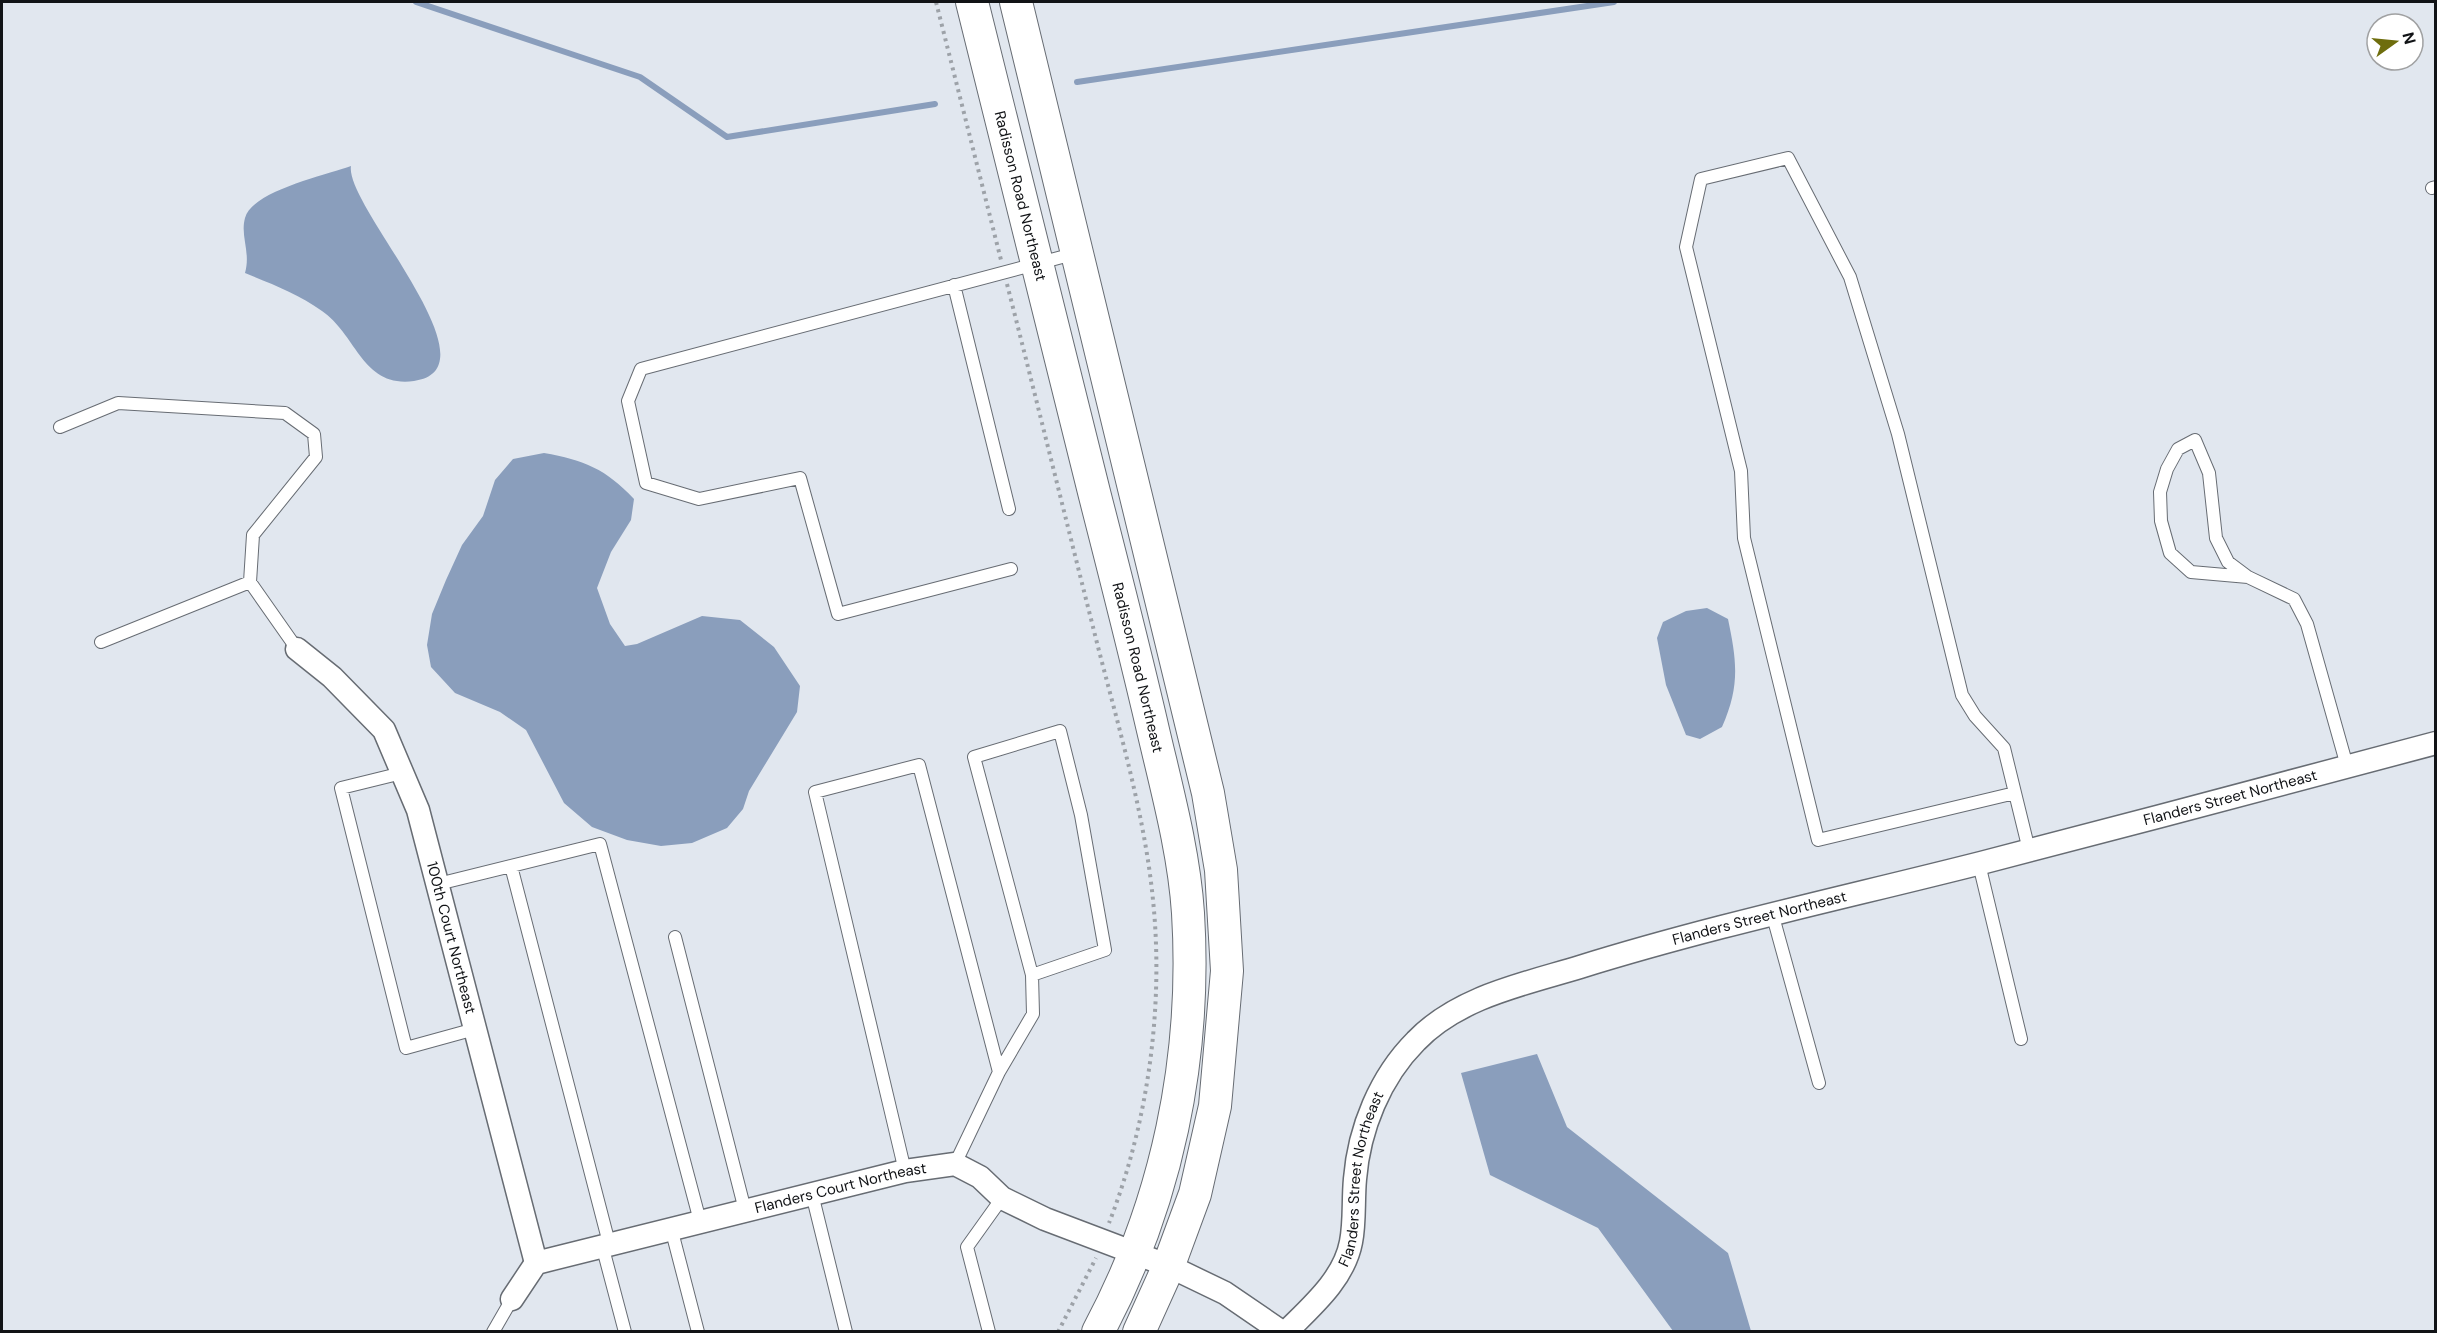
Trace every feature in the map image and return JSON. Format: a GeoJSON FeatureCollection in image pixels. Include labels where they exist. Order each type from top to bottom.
{"type":"FeatureCollection","features":[{"type":"Feature","properties":{"kind":"main road","name":"Radisson Road Northeast"},"geometry":{"type":"LineString","coordinates":[[972,2],[1162,769],[1188,910],[1190,969],[1187,1038],[1178,1107],[1162,1174],[1133,1253],[1098,1332]]}},
{"type":"Feature","properties":{"kind":"main road"},"geometry":{"type":"LineString","coordinates":[[1016,2],[1208,793],[1221,870],[1227,971],[1215,1106],[1195,1194],[1168,1266],[1139,1332]]}},
{"type":"Feature","properties":{"kind":"street","name":"100th Court Northeast"},"geometry":{"type":"LineString","coordinates":[[297,649],[332,677],[384,730],[418,810],[536,1263]]}},
{"type":"Feature","properties":{"kind":"street","name":"Flanders Street Northeast"},"geometry":{"type":"LineString","coordinates":[[1284,1332],[1319,1300],[1338,1275],[1351,1244],[1355,1174],[1370,1114],[1387,1076],[1415,1041],[1436,1022],[1491,994],[1677,937],[1979,864],[2436,743]]}},
{"type":"Feature","properties":{"kind":"street"},"geometry":{"type":"LineString","coordinates":[[955,1164],[980,1177],[1002,1198],[1045,1219],[1168,1266],[1225,1293],[1284,1332]]}},
{"type":"Feature","properties":{"kind":"street","name":"Flanders Court Northeast"},"geometry":{"type":"LineString","coordinates":[[536,1263],[905,1171],[955,1164]]}},
{"type":"Feature","properties":{"kind":"street"},"geometry":{"type":"LineString","coordinates":[[512,1299],[536,1263]]}},
{"type":"Feature","properties":{"kind":"lane"},"geometry":{"type":"LineString","coordinates":[[2015,793],[1818,840],[1744,538],[1741,471],[1686,247],[1701,179],[1788,158],[1850,277],[1898,434],[1962,695],[1975,716],[2004,748],[2029,850]]}},
{"type":"Feature","properties":{"kind":"lane"},"geometry":{"type":"LineString","coordinates":[[1011,569],[837,614],[800,478],[699,499],[646,483],[628,401],[641,369],[1078,252]]}},
{"type":"Feature","properties":{"kind":"lane"},"geometry":{"type":"LineString","coordinates":[[954,285],[1009,509]]}},
{"type":"Feature","properties":{"kind":"lane"},"geometry":{"type":"LineString","coordinates":[[60,427],[118,403],[285,413],[314,434],[316,457],[254,535],[250,582],[297,649]]}},
{"type":"Feature","properties":{"kind":"lane"},"geometry":{"type":"LineString","coordinates":[[2248,578],[2191,572],[2170,553],[2161,521],[2160,492],[2167,469],[2178,449],[2195,440],[2209,473],[2216,538],[2228,562],[2248,578],[2294,599],[2307,624],[2347,766]]}},
{"type":"Feature","properties":{"kind":"lane"},"geometry":{"type":"LineString","coordinates":[[101,642],[250,582]]}},
{"type":"Feature","properties":{"kind":"lane"},"geometry":{"type":"LineString","coordinates":[[955,1164],[999,1072],[1033,1014],[1032,975],[974,757],[1059,731],[1081,815],[1106,950],[1032,975]]}},
{"type":"Feature","properties":{"kind":"lane"},"geometry":{"type":"LineString","coordinates":[[905,1171],[815,792],[919,765],[999,1072]]}},
{"type":"Feature","properties":{"kind":"lane"},"geometry":{"type":"LineString","coordinates":[[402,773],[341,788],[406,1048],[475,1029]]}},
{"type":"Feature","properties":{"kind":"lane"},"geometry":{"type":"LineString","coordinates":[[438,884],[600,844],[700,1221]]}},
{"type":"Feature","properties":{"kind":"lane"},"geometry":{"type":"LineString","coordinates":[[1979,864],[2021,1039]]}},
{"type":"Feature","properties":{"kind":"lane"},"geometry":{"type":"LineString","coordinates":[[511,866],[606,1244],[625,1332]]}},
{"type":"Feature","properties":{"kind":"lane"},"geometry":{"type":"LineString","coordinates":[[1772,913],[1819,1083]]}},
{"type":"Feature","properties":{"kind":"lane"},"geometry":{"type":"LineString","coordinates":[[675,937],[745,1210]]}},
{"type":"Feature","properties":{"kind":"lane"},"geometry":{"type":"LineString","coordinates":[[812,1194],[846,1332]]}},
{"type":"Feature","properties":{"kind":"lane"},"geometry":{"type":"LineString","coordinates":[[989,1332],[967,1247],[1002,1198]]}},
{"type":"Feature","properties":{"kind":"lane"},"geometry":{"type":"LineString","coordinates":[[671,1228],[698,1332]]}},
{"type":"Feature","properties":{"kind":"lane"},"geometry":{"type":"LineString","coordinates":[[493,1332],[512,1299]]}},
{"type":"Feature","properties":{"kind":"path"},"geometry":{"type":"LineString","coordinates":[[936,2],[999,253]]}},
{"type":"Feature","properties":{"kind":"path"},"geometry":{"type":"LineString","coordinates":[[1008,286],[1136,802],[1154,900],[1156,997],[1148,1070],[1135,1141],[1113,1214]]}},
{"type":"Feature","properties":{"kind":"path"},"geometry":{"type":"LineString","coordinates":[[1058,1332],[1092,1270]]}},
{"type":"Feature","properties":{"kind":"water"},"geometry":{"type":"Polygon","coordinates":[[[351,166],[355,186],[430,318],[440,348],[436,370],[414,381],[397,381],[383,376],[371,368],[334,321],[322,311],[295,294],[245,273],[247,258],[244,225],[251,208],[261,200],[291,185],[351,166]]]}},
{"type":"Feature","properties":{"kind":"water"},"geometry":{"type":"Polygon","coordinates":[[[544,453],[594,467],[614,480],[634,499],[631,520],[611,552],[597,588],[610,624],[625,646],[637,644],[702,616],[740,620],[774,647],[800,686],[797,712],[749,791],[743,809],[727,828],[692,843],[661,846],[627,840],[592,827],[564,803],[526,730],[500,712],[455,693],[431,667],[427,645],[432,614],[462,545],[483,516],[495,480],[513,459],[544,453]]]}},
{"type":"Feature","properties":{"kind":"water"},"geometry":{"type":"Polygon","coordinates":[[[1707,608],[1728,619],[1735,674],[1732,699],[1722,727],[1700,739],[1686,735],[1666,685],[1657,638],[1663,622],[1686,611],[1707,608]]]}},
{"type":"Feature","properties":{"kind":"water"},"geometry":{"type":"Polygon","coordinates":[[[1537,1054],[1567,1127],[1728,1253],[1751,1331],[1673,1331],[1598,1228],[1490,1175],[1461,1073],[1537,1054]]]}},
{"type":"Feature","properties":{"kind":"waterway"},"geometry":{"type":"LineString","coordinates":[[416,2],[640,77],[727,137],[935,104]]}},
{"type":"Feature","properties":{"kind":"waterway"},"geometry":{"type":"LineString","coordinates":[[1077,82],[1614,2]]}}]}
